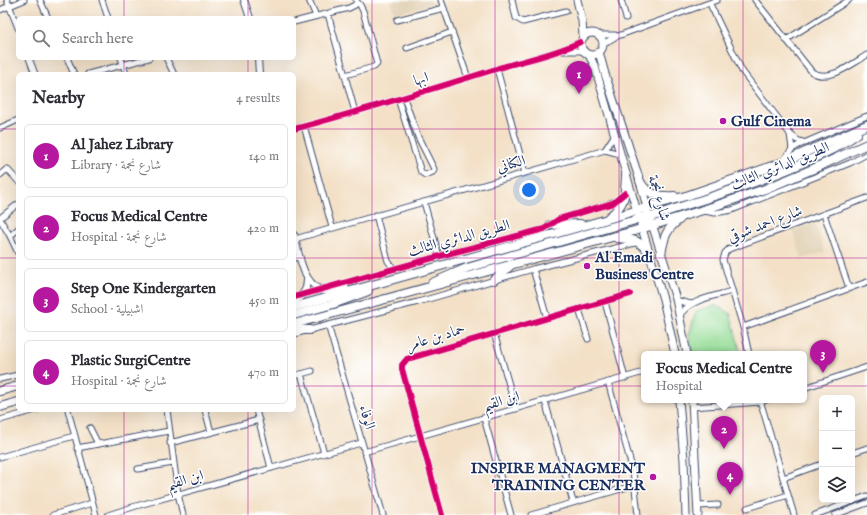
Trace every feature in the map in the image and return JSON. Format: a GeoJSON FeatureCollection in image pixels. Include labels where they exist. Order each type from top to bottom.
{"type":"FeatureCollection","features":[{"type":"Feature","properties":{"kind":"highway"},"geometry":{"type":"LineString","coordinates":[[296,323],[642,229],[644,221],[652,221],[663,213],[718,196],[788,170],[837,147],[867,126]]}},
{"type":"Feature","properties":{"kind":"highway","name":"الطريق الدائري الثالث"},"geometry":{"type":"LineString","coordinates":[[296,306],[604,220],[638,215],[647,207],[689,195],[782,163],[867,126]]}},
{"type":"Feature","properties":{"kind":"highway","name":"الطريق الدائري الثالث"},"geometry":{"type":"LineString","coordinates":[[652,221],[666,222],[785,181],[813,170],[867,144]]}},
{"type":"Feature","properties":{"kind":"highway"},"geometry":{"type":"LineString","coordinates":[[604,220],[620,208],[623,202],[626,175]]}},
{"type":"Feature","properties":{"kind":"highway"},"geometry":{"type":"LineString","coordinates":[[640,181],[647,190],[656,195],[689,195]]}},
{"type":"Feature","properties":{"kind":"highway"},"geometry":{"type":"LineString","coordinates":[[663,213],[661,218],[666,222]]}},
{"type":"Feature","properties":{"kind":"highway"},"geometry":{"type":"LineString","coordinates":[[416,291],[450,274],[467,268],[638,215]]}},
{"type":"Feature","properties":{"kind":"highway"},"geometry":{"type":"LineString","coordinates":[[661,254],[667,232],[672,225],[684,216]]}},
{"type":"Feature","properties":{"kind":"highway"},"geometry":{"type":"LineString","coordinates":[[550,225],[589,225]]}},
{"type":"Feature","properties":{"kind":"highway"},"geometry":{"type":"LineString","coordinates":[[610,237],[630,239],[640,244],[650,253]]}},
{"type":"Feature","properties":{"kind":"highway"},"geometry":{"type":"LineString","coordinates":[[494,280],[512,264]]}},
{"type":"Feature","properties":{"kind":"highway"},"geometry":{"type":"LineString","coordinates":[[296,314],[355,297],[388,280]]}},
{"type":"Feature","properties":{"kind":"highway"},"geometry":{"type":"LineString","coordinates":[[321,290],[364,288]]}},
{"type":"Feature","properties":{"kind":"highway"},"geometry":{"type":"LineString","coordinates":[[296,329],[310,330]]}},
{"type":"Feature","properties":{"kind":"highway"},"geometry":{"type":"LineString","coordinates":[[0,391],[16,387]]}},
{"type":"Feature","properties":{"kind":"highway"},"geometry":{"type":"LineString","coordinates":[[2,407],[16,403]]}},
{"type":"Feature","properties":{"kind":"highway"},"geometry":{"type":"LineString","coordinates":[[2,407],[16,406]]}},
{"type":"Feature","properties":{"kind":"main road"},"geometry":{"type":"LineString","coordinates":[[577,0],[582,21],[583,51],[590,55],[600,52],[603,44],[602,39],[582,21]]}},
{"type":"Feature","properties":{"kind":"main road"},"geometry":{"type":"LineString","coordinates":[[582,39],[588,33],[597,34]]}},
{"type":"Feature","properties":{"kind":"main road","name":"شارع نجمة"},"geometry":{"type":"LineString","coordinates":[[600,52],[605,74],[676,299],[686,351]]}},
{"type":"Feature","properties":{"kind":"main road","name":"شارع نجمة"},"geometry":{"type":"LineString","coordinates":[[590,55],[650,253],[661,292],[674,350]]}},
{"type":"Feature","properties":{"kind":"main road"},"geometry":{"type":"LineString","coordinates":[[679,403],[684,460],[685,514]]}},
{"type":"Feature","properties":{"kind":"main road"},"geometry":{"type":"LineString","coordinates":[[692,403],[698,515]]}},
{"type":"Feature","properties":{"kind":"street"},"geometry":{"type":"LineString","coordinates":[[7,0],[16,22]]}},
{"type":"Feature","properties":{"kind":"street"},"geometry":{"type":"LineString","coordinates":[[0,10],[24,0]]}},
{"type":"Feature","properties":{"kind":"street"},"geometry":{"type":"LineString","coordinates":[[40,0],[47,16]]}},
{"type":"Feature","properties":{"kind":"street"},"geometry":{"type":"LineString","coordinates":[[102,0],[107,16]]}},
{"type":"Feature","properties":{"kind":"street"},"geometry":{"type":"LineString","coordinates":[[244,0],[249,16]]}},
{"type":"Feature","properties":{"kind":"street"},"geometry":{"type":"LineString","coordinates":[[309,0],[316,16]]}},
{"type":"Feature","properties":{"kind":"street"},"geometry":{"type":"LineString","coordinates":[[441,0],[468,78]]}},
{"type":"Feature","properties":{"kind":"street"},"geometry":{"type":"LineString","coordinates":[[512,0],[516,18],[523,22],[566,11]]}},
{"type":"Feature","properties":{"kind":"street"},"geometry":{"type":"LineString","coordinates":[[621,0],[626,18]]}},
{"type":"Feature","properties":{"kind":"street"},"geometry":{"type":"LineString","coordinates":[[603,44],[615,37],[710,4],[717,0]]}},
{"type":"Feature","properties":{"kind":"street"},"geometry":{"type":"LineString","coordinates":[[755,0],[812,72],[822,76],[835,73],[867,55]]}},
{"type":"Feature","properties":{"kind":"street"},"geometry":{"type":"LineString","coordinates":[[786,40],[849,0]]}},
{"type":"Feature","properties":{"kind":"street"},"geometry":{"type":"LineString","coordinates":[[296,21],[352,7],[356,1],[360,5],[363,11],[377,64],[374,67],[345,75]]}},
{"type":"Feature","properties":{"kind":"street"},"geometry":{"type":"LineString","coordinates":[[710,4],[742,71],[790,134],[797,140],[806,143]]}},
{"type":"Feature","properties":{"kind":"street"},"geometry":{"type":"LineString","coordinates":[[396,20],[444,8]]}},
{"type":"Feature","properties":{"kind":"street"},"geometry":{"type":"LineString","coordinates":[[328,14],[355,112]]}},
{"type":"Feature","properties":{"kind":"street"},"geometry":{"type":"LineString","coordinates":[[407,48],[452,32]]}},
{"type":"Feature","properties":{"kind":"street"},"geometry":{"type":"LineString","coordinates":[[597,34],[609,36],[626,33]]}},
{"type":"Feature","properties":{"kind":"street","name":"ابها"},"geometry":{"type":"LineString","coordinates":[[296,128],[404,98],[556,52],[582,39]]}},
{"type":"Feature","properties":{"kind":"street","name":"ابها"},"geometry":{"type":"LineString","coordinates":[[556,52],[583,51]]}},
{"type":"Feature","properties":{"kind":"street"},"geometry":{"type":"LineString","coordinates":[[30,60],[34,72]]}},
{"type":"Feature","properties":{"kind":"street"},"geometry":{"type":"LineString","coordinates":[[68,60],[73,72]]}},
{"type":"Feature","properties":{"kind":"street"},"geometry":{"type":"LineString","coordinates":[[122,60],[125,72]]}},
{"type":"Feature","properties":{"kind":"street"},"geometry":{"type":"LineString","coordinates":[[95,72],[140,60]]}},
{"type":"Feature","properties":{"kind":"street"},"geometry":{"type":"LineString","coordinates":[[167,60],[173,72]]}},
{"type":"Feature","properties":{"kind":"street"},"geometry":{"type":"LineString","coordinates":[[258,60],[260,72]]}},
{"type":"Feature","properties":{"kind":"street"},"geometry":{"type":"LineString","coordinates":[[497,69],[525,173]]}},
{"type":"Feature","properties":{"kind":"street"},"geometry":{"type":"LineString","coordinates":[[398,99],[421,172],[425,175],[433,172],[434,169],[418,136],[404,98]]}},
{"type":"Feature","properties":{"kind":"street"},"geometry":{"type":"LineString","coordinates":[[404,118],[410,116]]}},
{"type":"Feature","properties":{"kind":"street","name":"الطريق الدائري الثالث"},"geometry":{"type":"LineString","coordinates":[[782,163],[792,150],[867,116]]}},
{"type":"Feature","properties":{"kind":"street"},"geometry":{"type":"LineString","coordinates":[[0,126],[16,121]]}},
{"type":"Feature","properties":{"kind":"street"},"geometry":{"type":"LineString","coordinates":[[304,126],[332,227]]}},
{"type":"Feature","properties":{"kind":"street"},"geometry":{"type":"LineString","coordinates":[[790,134],[792,150]]}},
{"type":"Feature","properties":{"kind":"street"},"geometry":{"type":"LineString","coordinates":[[614,136],[605,150],[620,154]]}},
{"type":"Feature","properties":{"kind":"street","name":"الكناني"},"geometry":{"type":"LineString","coordinates":[[296,236],[424,202],[605,150]]}},
{"type":"Feature","properties":{"kind":"street","name":"الطريق الدائري الثالث"},"geometry":{"type":"LineString","coordinates":[[703,210],[715,213],[732,210],[867,154]]}},
{"type":"Feature","properties":{"kind":"street"},"geometry":{"type":"LineString","coordinates":[[0,175],[7,169],[16,179]]}},
{"type":"Feature","properties":{"kind":"street","name":"الطريق الدائري الثالث"},"geometry":{"type":"LineString","coordinates":[[296,298],[439,256],[544,229],[559,219],[613,203],[625,193]]}},
{"type":"Feature","properties":{"kind":"street","name":"شارع احمد شوقي"},"geometry":{"type":"LineString","coordinates":[[748,351],[724,260],[725,253],[729,249],[867,198]]}},
{"type":"Feature","properties":{"kind":"street"},"geometry":{"type":"LineString","coordinates":[[424,202],[439,256]]}},
{"type":"Feature","properties":{"kind":"street"},"geometry":{"type":"LineString","coordinates":[[16,206],[0,219],[16,249]]}},
{"type":"Feature","properties":{"kind":"street"},"geometry":{"type":"LineString","coordinates":[[824,214],[849,288]]}},
{"type":"Feature","properties":{"kind":"street"},"geometry":{"type":"LineString","coordinates":[[376,215],[388,261],[394,269]]}},
{"type":"Feature","properties":{"kind":"street"},"geometry":{"type":"LineString","coordinates":[[10,236],[16,231]]}},
{"type":"Feature","properties":{"kind":"street"},"geometry":{"type":"LineString","coordinates":[[296,334],[418,302],[630,243],[640,244]]}},
{"type":"Feature","properties":{"kind":"street"},"geometry":{"type":"LineString","coordinates":[[297,258],[307,279],[313,286],[321,290]]}},
{"type":"Feature","properties":{"kind":"street"},"geometry":{"type":"LineString","coordinates":[[533,269],[547,318]]}},
{"type":"Feature","properties":{"kind":"street"},"geometry":{"type":"LineString","coordinates":[[296,298],[306,288],[307,279]]}},
{"type":"Feature","properties":{"kind":"street"},"geometry":{"type":"LineString","coordinates":[[743,327],[867,282]]}},
{"type":"Feature","properties":{"kind":"street"},"geometry":{"type":"LineString","coordinates":[[679,318],[684,310],[691,304],[732,291]]}},
{"type":"Feature","properties":{"kind":"street","name":"حماد بن عامر"},"geometry":{"type":"LineString","coordinates":[[442,515],[402,369],[404,362],[407,359],[630,294]]}},
{"type":"Feature","properties":{"kind":"street"},"geometry":{"type":"LineString","coordinates":[[676,299],[691,304]]}},
{"type":"Feature","properties":{"kind":"street"},"geometry":{"type":"LineString","coordinates":[[605,302],[625,378]]}},
{"type":"Feature","properties":{"kind":"street"},"geometry":{"type":"LineString","coordinates":[[579,309],[588,339]]}},
{"type":"Feature","properties":{"kind":"street","name":"الوفاء"},"geometry":{"type":"LineString","coordinates":[[328,325],[383,515]]}},
{"type":"Feature","properties":{"kind":"street"},"geometry":{"type":"LineString","coordinates":[[494,333],[516,409]]}},
{"type":"Feature","properties":{"kind":"street"},"geometry":{"type":"LineString","coordinates":[[807,387],[867,367]]}},
{"type":"Feature","properties":{"kind":"street"},"geometry":{"type":"LineString","coordinates":[[296,375],[312,371]]}},
{"type":"Feature","properties":{"kind":"street","name":"ابن القيم"},"geometry":{"type":"LineString","coordinates":[[364,452],[641,373]]}},
{"type":"Feature","properties":{"kind":"street"},"geometry":{"type":"LineString","coordinates":[[301,374],[324,453]]}},
{"type":"Feature","properties":{"kind":"street"},"geometry":{"type":"LineString","coordinates":[[0,379],[16,375]]}},
{"type":"Feature","properties":{"kind":"street"},"geometry":{"type":"LineString","coordinates":[[608,382],[633,471],[638,515]]}},
{"type":"Feature","properties":{"kind":"street"},"geometry":{"type":"LineString","coordinates":[[545,401],[573,502]]}},
{"type":"Feature","properties":{"kind":"street"},"geometry":{"type":"LineString","coordinates":[[763,403],[794,515]]}},
{"type":"Feature","properties":{"kind":"street"},"geometry":{"type":"LineString","coordinates":[[0,420],[29,412]]}},
{"type":"Feature","properties":{"kind":"street"},"geometry":{"type":"LineString","coordinates":[[68,412],[96,515]]}},
{"type":"Feature","properties":{"kind":"street"},"geometry":{"type":"LineString","coordinates":[[167,412],[173,463],[183,515]]}},
{"type":"Feature","properties":{"kind":"street"},"geometry":{"type":"LineString","coordinates":[[206,412],[211,432]]}},
{"type":"Feature","properties":{"kind":"street"},"geometry":{"type":"LineString","coordinates":[[257,412],[271,468]]}},
{"type":"Feature","properties":{"kind":"street"},"geometry":{"type":"LineString","coordinates":[[484,418],[511,515]]}},
{"type":"Feature","properties":{"kind":"street"},"geometry":{"type":"LineString","coordinates":[[170,443],[259,420]]}},
{"type":"Feature","properties":{"kind":"street"},"geometry":{"type":"LineString","coordinates":[[90,428],[98,444]]}},
{"type":"Feature","properties":{"kind":"street"},"geometry":{"type":"LineString","coordinates":[[77,448],[169,431]]}},
{"type":"Feature","properties":{"kind":"street"},"geometry":{"type":"LineString","coordinates":[[0,458],[74,436]]}},
{"type":"Feature","properties":{"kind":"street","name":"ابن القيم"},"geometry":{"type":"LineString","coordinates":[[108,515],[361,443]]}},
{"type":"Feature","properties":{"kind":"street"},"geometry":{"type":"LineString","coordinates":[[855,452],[867,448]]}},
{"type":"Feature","properties":{"kind":"street"},"geometry":{"type":"LineString","coordinates":[[138,469],[173,463]]}},
{"type":"Feature","properties":{"kind":"street"},"geometry":{"type":"LineString","coordinates":[[783,478],[819,465]]}},
{"type":"Feature","properties":{"kind":"street"},"geometry":{"type":"LineString","coordinates":[[531,515],[635,485]]}},
{"type":"Feature","properties":{"kind":"street"},"geometry":{"type":"LineString","coordinates":[[747,508],[788,495]]}},
{"type":"Feature","properties":{"kind":"street"},"geometry":{"type":"LineString","coordinates":[[815,515],[822,514],[867,496]]}},
{"type":"Feature","properties":{"kind":"street"},"geometry":{"type":"LineString","coordinates":[[53,515],[92,503]]}},
{"type":"Feature","properties":{"kind":"street"},"geometry":{"type":"LineString","coordinates":[[835,515],[867,503]]}},
{"type":"Feature","properties":{"kind":"street"},"geometry":{"type":"LineString","coordinates":[[698,506],[718,505]]}},
{"type":"Feature","properties":{"kind":"shaded area"},"geometry":{"type":"Polygon","coordinates":[[[390,0],[430,0],[432,4],[395,14],[390,0]]]}},
{"type":"Feature","properties":{"kind":"shaded area"},"geometry":{"type":"Polygon","coordinates":[[[813,224],[817,227],[825,252],[802,259],[793,230],[813,224]]]}},
{"type":"Feature","properties":{"kind":"green space"},"geometry":{"type":"Polygon","coordinates":[[[715,305],[730,313],[740,351],[692,351],[689,335],[696,311],[715,305]]]}},
{"type":"Feature","properties":{"kind":"cycle path"},"geometry":{"type":"LineString","coordinates":[[296,128],[370,108],[549,54],[580,42]]}},
{"type":"Feature","properties":{"kind":"cycle path"},"geometry":{"type":"LineString","coordinates":[[296,296],[447,254],[544,229],[559,219],[613,203],[625,193]]}},
{"type":"Feature","properties":{"kind":"cycle path"},"geometry":{"type":"LineString","coordinates":[[442,515],[402,369],[402,365],[407,359],[630,294]]}},
{"type":"Feature","properties":{"kind":"place","name":"Al Jahez Library"},"geometry":{"type":"Point","coordinates":[579,94]}},
{"type":"Feature","properties":{"kind":"place","name":"Gulf Cinema"},"geometry":{"type":"Point","coordinates":[723,121]}},
{"type":"Feature","properties":{"kind":"place","name":"Al Emadi Business Centre"},"geometry":{"type":"Point","coordinates":[587,266]}},
{"type":"Feature","properties":{"kind":"place","name":"Step One Kindergarten"},"geometry":{"type":"Point","coordinates":[823,373]}},
{"type":"Feature","properties":{"kind":"place","name":"Focus Medical Centre"},"geometry":{"type":"Point","coordinates":[724,449]}},
{"type":"Feature","properties":{"kind":"place","name":"INSPIRE MANAGMENT TRAINING CENTER"},"geometry":{"type":"Point","coordinates":[653,477]}},
{"type":"Feature","properties":{"kind":"place","name":"Plastic SurgiCentre"},"geometry":{"type":"Point","coordinates":[730,495]}}]}
